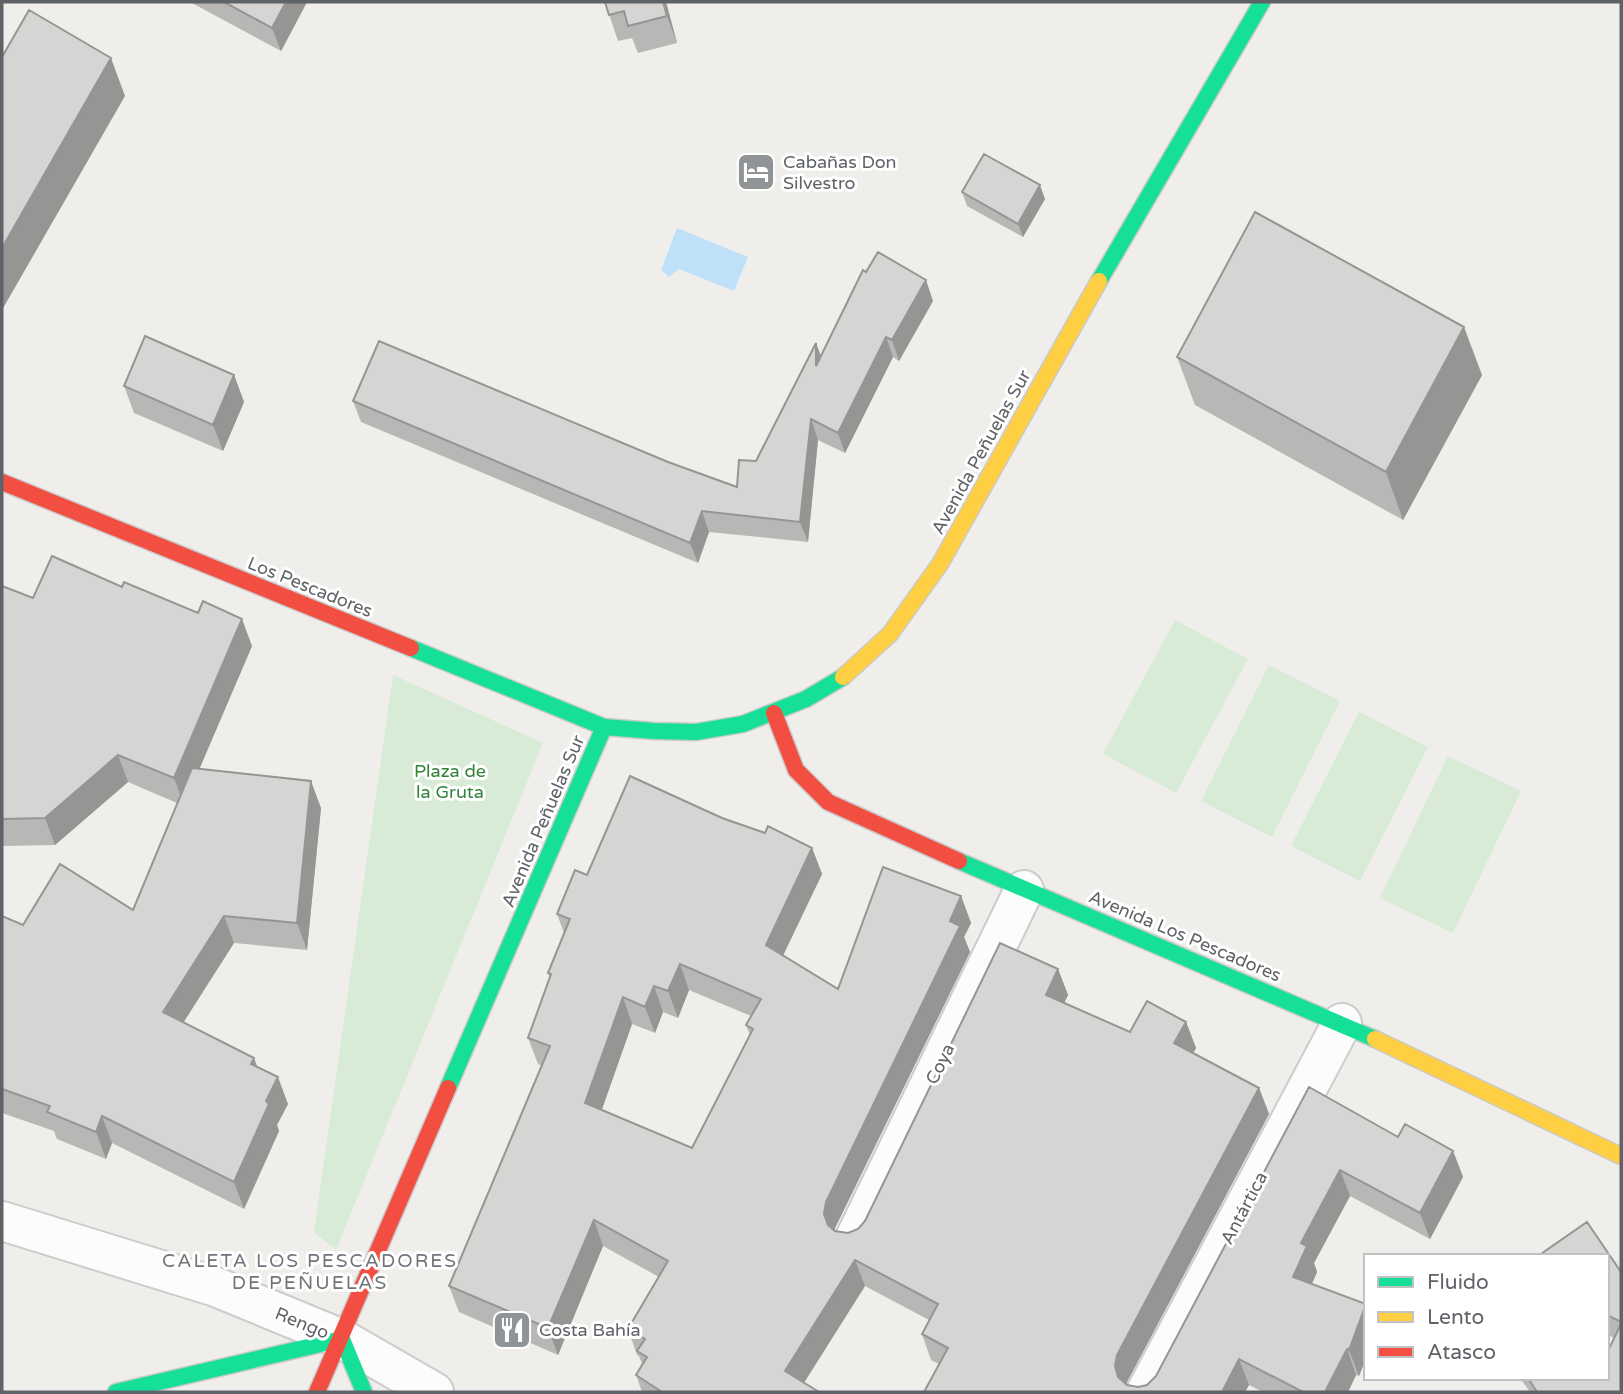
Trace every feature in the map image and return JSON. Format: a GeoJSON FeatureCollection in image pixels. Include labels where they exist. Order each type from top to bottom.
{"type":"FeatureCollection","features":[{"type":"Feature","properties":{"kind":"street","name":"Avenida Peñuelas Sur"},"geometry":{"type":"LineString","coordinates":[[317,1392],[604,727],[685,732],[739,726],[808,699],[849,675],[870,657],[908,613],[940,564],[1140,208],[1262,2]]}},
{"type":"Feature","properties":{"kind":"street","name":"Los Pescadores"},"geometry":{"type":"LineString","coordinates":[[2,482],[604,727]]}},
{"type":"Feature","properties":{"kind":"street","name":"Avenida Los Pescadores"},"geometry":{"type":"LineString","coordinates":[[774,713],[787,753],[796,770],[828,802],[1024,890],[1342,1023],[1621,1156]]}},
{"type":"Feature","properties":{"kind":"street","name":"Coya"},"geometry":{"type":"LineString","coordinates":[[855,1238],[1024,890]]}},
{"type":"Feature","properties":{"kind":"street","name":"Antártica"},"geometry":{"type":"LineString","coordinates":[[1146,1392],[1342,1023]]}},
{"type":"Feature","properties":{"kind":"street","name":"Rengo"},"geometry":{"type":"LineString","coordinates":[[2,1221],[216,1287],[342,1339],[434,1392]]}},
{"type":"Feature","properties":{"kind":"street"},"geometry":{"type":"LineString","coordinates":[[116,1392],[342,1339],[364,1392]]}},
{"type":"Feature","properties":{"kind":"green space"},"geometry":{"type":"Polygon","coordinates":[[[1175,620],[1248,659],[1176,793],[1103,754],[1175,620]]]}},
{"type":"Feature","properties":{"kind":"green space"},"geometry":{"type":"Polygon","coordinates":[[[1269,665],[1340,701],[1272,837],[1201,801],[1269,665]]]}},
{"type":"Feature","properties":{"kind":"green space","name":"Plaza de la Gruta"},"geometry":{"type":"Polygon","coordinates":[[[393,675],[543,743],[336,1250],[314,1232],[393,675]]]}},
{"type":"Feature","properties":{"kind":"green space"},"geometry":{"type":"Polygon","coordinates":[[[1359,712],[1428,747],[1360,881],[1291,846],[1359,712]]]}},
{"type":"Feature","properties":{"kind":"green space"},"geometry":{"type":"Polygon","coordinates":[[[1448,756],[1521,791],[1453,933],[1380,898],[1448,756]]]}},
{"type":"Feature","properties":{"kind":"water"},"geometry":{"type":"Polygon","coordinates":[[[677,228],[748,257],[734,291],[679,269],[669,277],[661,270],[677,228]]]}},
{"type":"Feature","properties":{"kind":"building"},"geometry":{"type":"Polygon","coordinates":[[[224,2],[286,2],[272,28],[224,2]]]}},
{"type":"Feature","properties":{"kind":"building"},"geometry":{"type":"Polygon","coordinates":[[[605,2],[663,2],[667,16],[628,26],[624,11],[609,15],[605,2]]]}},
{"type":"Feature","properties":{"kind":"building"},"geometry":{"type":"Polygon","coordinates":[[[29,10],[111,58],[2,248],[2,57],[29,10]]]}},
{"type":"Feature","properties":{"kind":"building"},"geometry":{"type":"Polygon","coordinates":[[[984,154],[1040,185],[1018,224],[962,192],[984,154]]]}},
{"type":"Feature","properties":{"kind":"building"},"geometry":{"type":"Polygon","coordinates":[[[1255,212],[1464,327],[1386,472],[1177,357],[1255,212]]]}},
{"type":"Feature","properties":{"kind":"building"},"geometry":{"type":"Polygon","coordinates":[[[878,252],[926,280],[892,340],[886,337],[838,433],[811,419],[800,522],[702,511],[690,543],[353,401],[379,341],[668,462],[737,487],[739,460],[756,461],[816,343],[816,366],[863,270],[866,272],[878,252]]]}},
{"type":"Feature","properties":{"kind":"building"},"geometry":{"type":"Polygon","coordinates":[[[145,336],[234,375],[213,425],[124,386],[145,336]]]}},
{"type":"Feature","properties":{"kind":"building"},"geometry":{"type":"Polygon","coordinates":[[[52,556],[122,587],[124,582],[198,613],[203,601],[242,619],[174,778],[118,755],[45,818],[2,819],[2,586],[33,598],[52,556]]]}},
{"type":"Feature","properties":{"kind":"building"},"geometry":{"type":"Polygon","coordinates":[[[192,768],[311,781],[297,923],[224,916],[163,1012],[254,1058],[251,1064],[278,1077],[266,1101],[269,1104],[234,1182],[102,1116],[96,1132],[47,1112],[50,1106],[2,1089],[2,916],[23,925],[60,864],[133,910],[192,768]]]}},
{"type":"Feature","properties":{"kind":"building"},"geometry":{"type":"Polygon","coordinates":[[[630,776],[722,818],[765,833],[768,826],[812,848],[766,945],[838,989],[883,867],[961,896],[950,921],[960,926],[826,1202],[824,1214],[828,1225],[835,1231],[848,1233],[858,1229],[865,1221],[1000,943],[1058,969],[1046,995],[1130,1032],[1147,1001],[1186,1022],[1174,1043],[1259,1088],[1117,1355],[1115,1366],[1118,1377],[1127,1385],[1147,1385],[1156,1376],[1309,1087],[1398,1137],[1405,1124],[1453,1151],[1420,1213],[1340,1170],[1301,1243],[1307,1246],[1293,1277],[1364,1303],[1349,1350],[1347,1349],[1325,1392],[1303,1392],[1239,1359],[1222,1392],[924,1392],[948,1348],[922,1334],[938,1304],[855,1260],[785,1371],[819,1392],[662,1392],[636,1375],[647,1357],[637,1351],[645,1339],[628,1329],[668,1261],[594,1220],[548,1328],[449,1286],[550,1046],[528,1038],[551,974],[548,973],[570,919],[557,914],[575,870],[587,875],[630,776]],[[680,964],[668,991],[654,986],[645,1007],[623,997],[585,1103],[692,1148],[753,1029],[746,1025],[761,999],[680,964]]]}},
{"type":"Feature","properties":{"kind":"building"},"geometry":{"type":"Polygon","coordinates":[[[1587,1222],[1609,1254],[1541,1254],[1587,1222]]]}},
{"type":"Feature","properties":{"kind":"building"},"geometry":{"type":"Polygon","coordinates":[[[1609,1254],[1621,1272],[1621,1322],[1609,1316],[1609,1254]]]}},
{"type":"Feature","properties":{"kind":"building"},"geometry":{"type":"Polygon","coordinates":[[[1621,1324],[1621,1392],[1537,1392],[1529,1380],[1609,1380],[1609,1349],[1621,1324]]]}},
{"type":"Feature","properties":{"kind":"traffic: fast"},"geometry":{"type":"LineString","coordinates":[[1099,281],[1262,2]]}},
{"type":"Feature","properties":{"kind":"traffic: fast"},"geometry":{"type":"LineString","coordinates":[[411,648],[604,727],[654,731],[696,732],[743,724],[806,699],[843,677]]}},
{"type":"Feature","properties":{"kind":"traffic: fast"},"geometry":{"type":"LineString","coordinates":[[448,1088],[604,727]]}},
{"type":"Feature","properties":{"kind":"traffic: fast"},"geometry":{"type":"LineString","coordinates":[[959,861],[1375,1039]]}},
{"type":"Feature","properties":{"kind":"traffic: fast"},"geometry":{"type":"LineString","coordinates":[[116,1392],[342,1339],[364,1392]]}},
{"type":"Feature","properties":{"kind":"traffic: slow"},"geometry":{"type":"LineString","coordinates":[[843,677],[890,634],[940,564],[1099,281]]}},
{"type":"Feature","properties":{"kind":"traffic: slow"},"geometry":{"type":"LineString","coordinates":[[1375,1039],[1621,1156]]}},
{"type":"Feature","properties":{"kind":"traffic: jam"},"geometry":{"type":"LineString","coordinates":[[2,482],[411,648]]}},
{"type":"Feature","properties":{"kind":"traffic: jam"},"geometry":{"type":"LineString","coordinates":[[774,713],[796,770],[828,802],[959,861]]}},
{"type":"Feature","properties":{"kind":"traffic: jam"},"geometry":{"type":"LineString","coordinates":[[317,1392],[448,1088]]}},
{"type":"Feature","properties":{"kind":"place","name":"Cabañas Don Silvestro"},"geometry":{"type":"Point","coordinates":[756,172]}},
{"type":"Feature","properties":{"kind":"place","name":"Costa Bahía"},"geometry":{"type":"Point","coordinates":[512,1330]}},
{"type":"Feature","properties":{"kind":"district","name":"CALETA LOS PESCADORES DE PEÑUELAS"},"geometry":{"type":"Point","coordinates":[310,1272]}}]}
